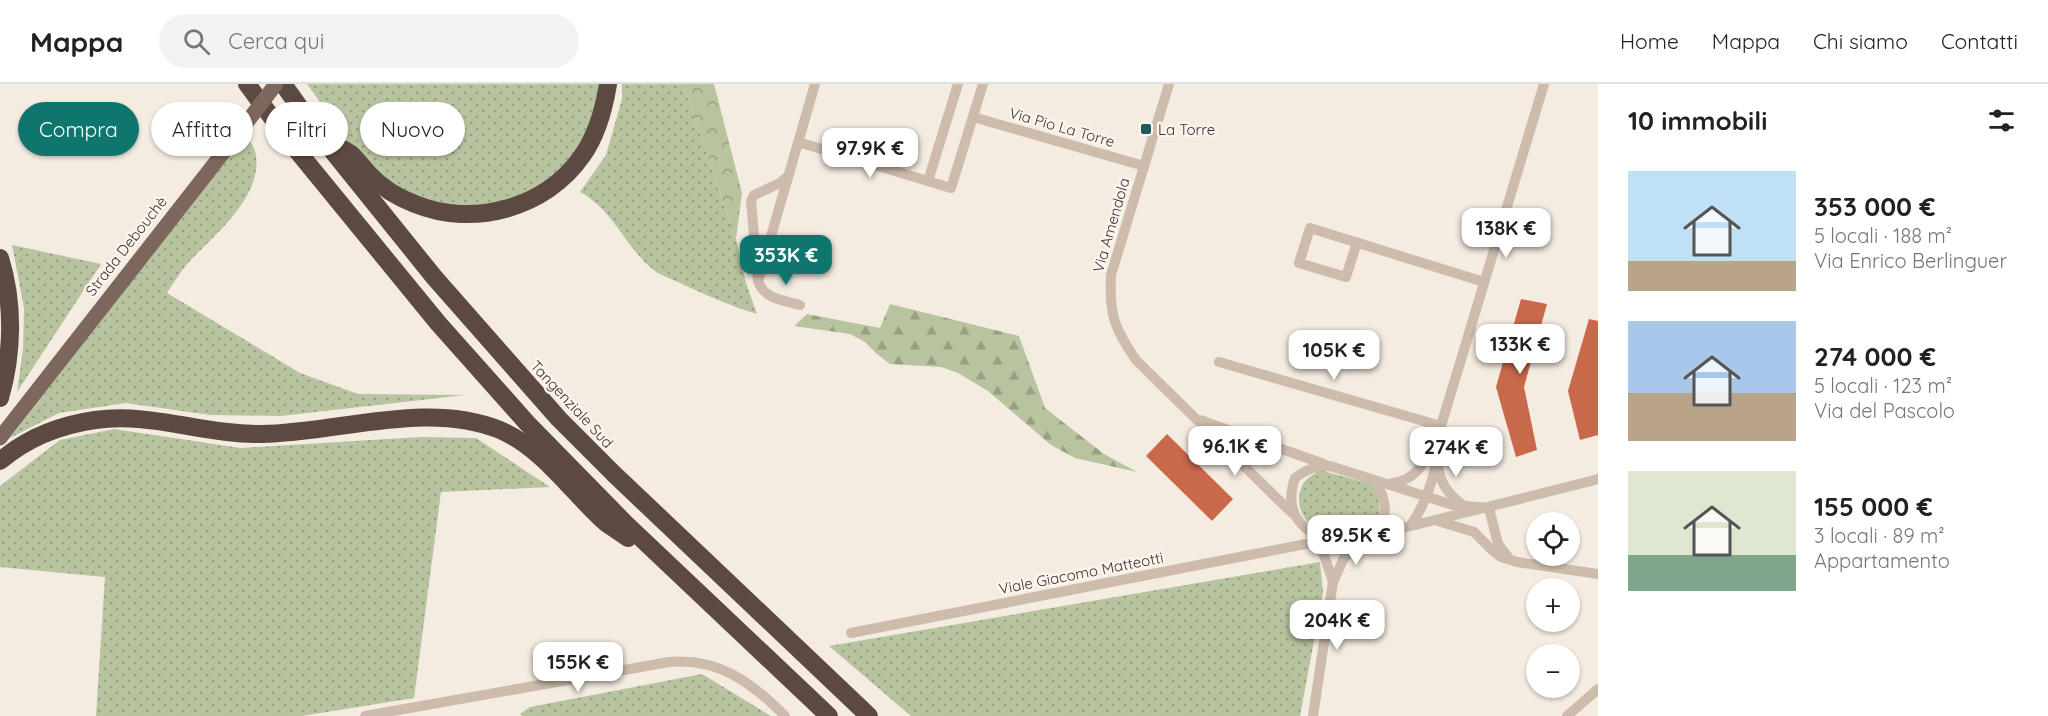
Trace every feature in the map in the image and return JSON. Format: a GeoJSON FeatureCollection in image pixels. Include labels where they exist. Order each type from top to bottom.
{"type":"FeatureCollection","features":[{"type":"Feature","properties":{"kind":"highway"},"geometry":{"type":"LineString","coordinates":[[247,84],[290,142],[445,331],[559,456],[678,574],[829,716]]}},
{"type":"Feature","properties":{"kind":"highway","name":"Tangenziale Sud"},"geometry":{"type":"LineString","coordinates":[[283,84],[296,102]]}},
{"type":"Feature","properties":{"kind":"highway"},"geometry":{"type":"LineString","coordinates":[[348,153],[391,192],[415,204],[438,212],[488,214],[526,202],[557,182],[573,168],[593,139],[605,103],[608,84]]}},
{"type":"Feature","properties":{"kind":"highway","name":"Tangenziale Sud"},"geometry":{"type":"LineString","coordinates":[[337,156],[434,277],[559,418],[614,474],[869,716]]}},
{"type":"Feature","properties":{"kind":"highway"},"geometry":{"type":"LineString","coordinates":[[0,258],[6,285],[10,326],[8,367],[0,398]]}},
{"type":"Feature","properties":{"kind":"highway"},"geometry":{"type":"LineString","coordinates":[[0,461],[36,437],[72,424],[97,420],[151,420],[208,430],[261,434],[409,418],[459,420],[482,424],[502,431],[520,442],[538,455],[606,523],[678,574]]}},
{"type":"Feature","properties":{"kind":"main road","name":"Strada Debouchè"},"geometry":{"type":"LineString","coordinates":[[1,435],[276,84]]}},
{"type":"Feature","properties":{"kind":"street"},"geometry":{"type":"LineString","coordinates":[[758,281],[815,84]]}},
{"type":"Feature","properties":{"kind":"street"},"geometry":{"type":"LineString","coordinates":[[928,181],[958,84]]}},
{"type":"Feature","properties":{"kind":"street"},"geometry":{"type":"LineString","coordinates":[[798,142],[951,188],[983,84]]}},
{"type":"Feature","properties":{"kind":"street","name":"Via Amendola"},"geometry":{"type":"LineString","coordinates":[[1169,84],[1111,275],[1110,296],[1113,319],[1122,340],[1136,360],[1294,514]]}},
{"type":"Feature","properties":{"kind":"street"},"geometry":{"type":"LineString","coordinates":[[1387,484],[1410,478],[1421,469],[1441,426],[1544,84]]}},
{"type":"Feature","properties":{"kind":"street","name":"Via Pio La Torre"},"geometry":{"type":"LineString","coordinates":[[973,117],[1144,166]]}},
{"type":"Feature","properties":{"kind":"street"},"geometry":{"type":"LineString","coordinates":[[788,176],[780,183],[754,195],[751,201],[758,281],[761,290],[767,295],[800,305]]}},
{"type":"Feature","properties":{"kind":"street"},"geometry":{"type":"LineString","coordinates":[[753,226],[763,234],[773,229]]}},
{"type":"Feature","properties":{"kind":"street"},"geometry":{"type":"LineString","coordinates":[[1357,242],[1346,277],[1299,263],[1310,228],[1357,242],[1485,282]]}},
{"type":"Feature","properties":{"kind":"street"},"geometry":{"type":"LineString","coordinates":[[1219,362],[1441,426]]}},
{"type":"Feature","properties":{"kind":"street","name":"Via Amendola"},"geometry":{"type":"LineString","coordinates":[[1196,419],[1330,466]]}},
{"type":"Feature","properties":{"kind":"street"},"geometry":{"type":"LineString","coordinates":[[1441,426],[1438,468],[1442,482],[1447,492],[1464,506]]}},
{"type":"Feature","properties":{"kind":"street"},"geometry":{"type":"LineString","coordinates":[[1410,526],[1420,512],[1439,454]]}},
{"type":"Feature","properties":{"kind":"street"},"geometry":{"type":"LineString","coordinates":[[1333,582],[1329,567],[1316,542],[1294,514],[1290,503],[1295,478],[1306,469],[1330,466],[1453,505],[1489,507]]}},
{"type":"Feature","properties":{"kind":"street"},"geometry":{"type":"LineString","coordinates":[[1304,526],[1315,534],[1329,539],[1352,542],[1598,479]]}},
{"type":"Feature","properties":{"kind":"street"},"geometry":{"type":"LineString","coordinates":[[1374,480],[1383,494],[1386,513],[1377,535]]}},
{"type":"Feature","properties":{"kind":"street"},"geometry":{"type":"LineString","coordinates":[[1489,507],[1498,544],[1510,560]]}},
{"type":"Feature","properties":{"kind":"street"},"geometry":{"type":"LineString","coordinates":[[1434,521],[1446,522],[1474,532],[1493,551],[1510,560],[1529,565],[1598,574]]}},
{"type":"Feature","properties":{"kind":"street"},"geometry":{"type":"LineString","coordinates":[[1313,716],[1333,582],[1344,558],[1365,539]]}},
{"type":"Feature","properties":{"kind":"street","name":"Viale Giacomo Matteotti"},"geometry":{"type":"LineString","coordinates":[[851,633],[1316,542]]}},
{"type":"Feature","properties":{"kind":"street"},"geometry":{"type":"LineString","coordinates":[[365,716],[657,664],[686,661],[703,662],[738,676],[754,687],[785,716]]}},
{"type":"Feature","properties":{"kind":"street"},"geometry":{"type":"LineString","coordinates":[[1567,716],[1598,689]]}},
{"type":"Feature","properties":{"kind":"green space"},"geometry":{"type":"Polygon","coordinates":[[[307,84],[599,84],[588,128],[566,163],[531,189],[494,203],[474,206],[435,203],[416,197],[384,179],[361,156],[465,156],[465,102],[360,102],[360,155],[348,140],[348,102],[320,102],[307,84]]]}},
{"type":"Feature","properties":{"kind":"green space"},"geometry":{"type":"Polygon","coordinates":[[[622,84],[683,84],[736,239],[746,283],[757,314],[718,300],[655,271],[635,251],[602,209],[580,192],[606,155],[622,99],[622,84]]]}},
{"type":"Feature","properties":{"kind":"green space"},"geometry":{"type":"Polygon","coordinates":[[[683,84],[714,84],[742,193],[736,239],[683,84]]]}},
{"type":"Feature","properties":{"kind":"green space"},"geometry":{"type":"Polygon","coordinates":[[[253,146],[256,167],[253,183],[246,198],[224,226],[186,266],[167,293],[300,373],[358,394],[465,395],[281,416],[210,415],[126,403],[59,413],[10,438],[229,156],[253,156],[253,146]]]}},
{"type":"Feature","properties":{"kind":"green space"},"geometry":{"type":"Polygon","coordinates":[[[12,245],[101,264],[17,392],[23,349],[24,308],[12,245]]]}},
{"type":"Feature","properties":{"kind":"green space"},"geometry":{"type":"Polygon","coordinates":[[[890,304],[1019,336],[1045,408],[1104,454],[1137,472],[1075,458],[1051,445],[988,391],[958,373],[941,367],[890,364],[865,342],[850,334],[794,326],[807,314],[880,328],[890,304]]]}},
{"type":"Feature","properties":{"kind":"green space"},"geometry":{"type":"Polygon","coordinates":[[[114,429],[241,448],[420,437],[476,438],[550,487],[441,492],[414,698],[302,716],[96,716],[105,577],[0,567],[0,486],[60,440],[114,429]]]}},
{"type":"Feature","properties":{"kind":"green space"},"geometry":{"type":"Polygon","coordinates":[[[1320,470],[1371,484],[1378,490],[1380,518],[1373,531],[1350,537],[1336,537],[1318,531],[1311,525],[1301,511],[1300,493],[1304,482],[1320,470]]]}},
{"type":"Feature","properties":{"kind":"green space"},"geometry":{"type":"Polygon","coordinates":[[[1320,562],[1323,592],[1300,716],[911,716],[829,646],[1320,562]]]}},
{"type":"Feature","properties":{"kind":"green space"},"geometry":{"type":"Polygon","coordinates":[[[702,674],[771,716],[522,716],[520,714],[530,707],[702,674]]]}},
{"type":"Feature","properties":{"kind":"building"},"geometry":{"type":"Polygon","coordinates":[[[1521,299],[1547,304],[1524,387],[1537,450],[1516,457],[1496,387],[1521,299]]]}},
{"type":"Feature","properties":{"kind":"building"},"geometry":{"type":"Polygon","coordinates":[[[1589,319],[1598,321],[1598,435],[1580,440],[1568,391],[1589,319]]]}},
{"type":"Feature","properties":{"kind":"building"},"geometry":{"type":"Polygon","coordinates":[[[1167,434],[1233,499],[1212,521],[1146,456],[1167,434]]]}},
{"type":"Feature","properties":{"kind":"place","name":"La Torre"},"geometry":{"type":"Point","coordinates":[1146,129]}}]}
